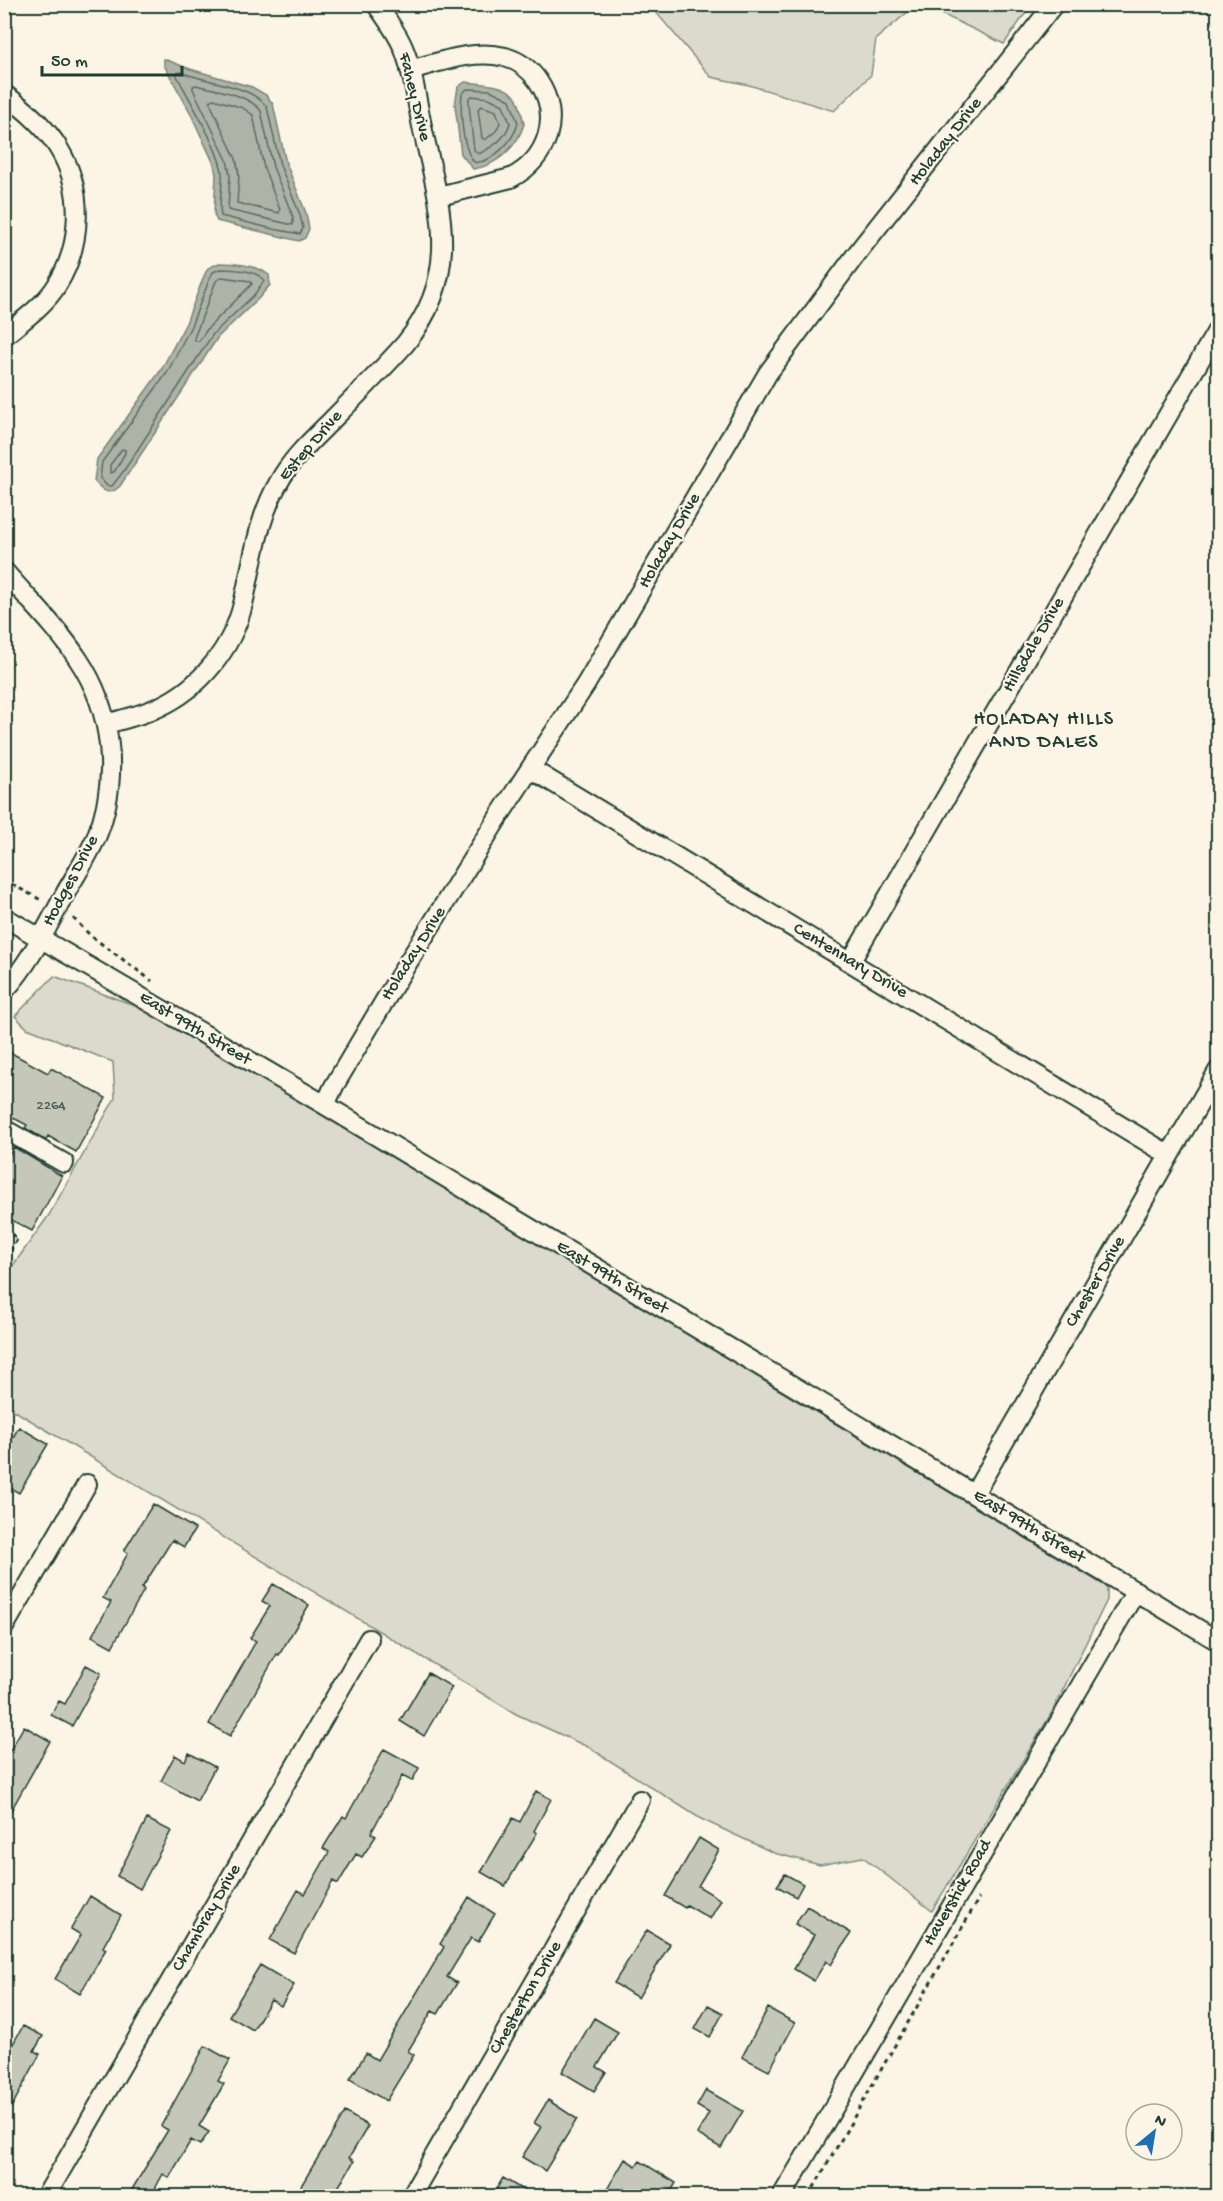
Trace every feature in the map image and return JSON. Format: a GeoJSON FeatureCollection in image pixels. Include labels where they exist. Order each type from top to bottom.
{"type":"FeatureCollection","features":[{"type":"Feature","properties":{"kind":"street","name":"Fahey Drive"},"geometry":{"type":"LineString","coordinates":[[376,4],[404,49],[439,196]]}},
{"type":"Feature","properties":{"kind":"street","name":"Holaday Drive"},"geometry":{"type":"LineString","coordinates":[[325,1105],[397,980],[586,684],[768,374],[861,248],[1054,4]]}},
{"type":"Feature","properties":{"kind":"street"},"geometry":{"type":"LineString","coordinates":[[410,70],[481,53],[508,57],[523,64],[533,73],[547,96],[551,112],[550,128],[542,150],[520,174],[439,196]]}},
{"type":"Feature","properties":{"kind":"street"},"geometry":{"type":"LineString","coordinates":[[4,94],[42,126],[59,148],[71,178],[76,214],[72,249],[57,286],[4,336]]}},
{"type":"Feature","properties":{"kind":"street","name":"Estep Drive"},"geometry":{"type":"LineString","coordinates":[[106,724],[158,708],[176,698],[208,671],[226,645],[243,605],[261,523],[280,480],[293,461],[315,437],[405,344],[427,311],[441,261],[443,238],[439,196]]}},
{"type":"Feature","properties":{"kind":"street","name":"Hillsdale Drive"},"geometry":{"type":"LineString","coordinates":[[851,962],[1218,329]]}},
{"type":"Feature","properties":{"kind":"street","name":"Hodges Drive"},"geometry":{"type":"LineString","coordinates":[[4,571],[78,658],[97,697],[106,724],[110,774],[101,824],[88,853],[41,938],[15,979],[4,991]]}},
{"type":"Feature","properties":{"kind":"street","name":"Centennary Drive"},"geometry":{"type":"LineString","coordinates":[[531,769],[1169,1155]]}},
{"type":"Feature","properties":{"kind":"street","name":"East 99th Street"},"geometry":{"type":"LineString","coordinates":[[4,916],[325,1105],[1218,1641]]}},
{"type":"Feature","properties":{"kind":"street","name":"Chester Drive"},"geometry":{"type":"LineString","coordinates":[[974,1494],[1218,1071]]}},
{"type":"Feature","properties":{"kind":"street"},"geometry":{"type":"LineString","coordinates":[[4,1129],[64,1163]]}},
{"type":"Feature","properties":{"kind":"street"},"geometry":{"type":"LineString","coordinates":[[4,1627],[87,1484]]}},
{"type":"Feature","properties":{"kind":"street","name":"Haverstick Road"},"geometry":{"type":"LineString","coordinates":[[782,2196],[1136,1591]]}},
{"type":"Feature","properties":{"kind":"street","name":"Chambray Drive"},"geometry":{"type":"LineString","coordinates":[[46,2196],[369,1639]]}},
{"type":"Feature","properties":{"kind":"street","name":"Chesterton Drive"},"geometry":{"type":"LineString","coordinates":[[411,2196],[640,1800]]}},
{"type":"Feature","properties":{"kind":"path"},"geometry":{"type":"LineString","coordinates":[[4,880],[37,897]]}},
{"type":"Feature","properties":{"kind":"path"},"geometry":{"type":"LineString","coordinates":[[73,918],[91,936],[155,982]]}},
{"type":"Feature","properties":{"kind":"path"},"geometry":{"type":"LineString","coordinates":[[4,1230],[18,1238],[10,1251],[4,1248]]}},
{"type":"Feature","properties":{"kind":"path"},"geometry":{"type":"LineString","coordinates":[[809,2196],[985,1889]]}},
{"type":"Feature","properties":{"kind":"shaded area"},"geometry":{"type":"Polygon","coordinates":[[[923,4],[1032,4],[1004,44],[923,5],[923,4]]]}},
{"type":"Feature","properties":{"kind":"shaded area"},"geometry":{"type":"Polygon","coordinates":[[[645,5],[916,5],[876,39],[871,75],[834,111],[749,85],[711,77],[655,11],[645,5]]]}},
{"type":"Feature","properties":{"kind":"shaded area"},"geometry":{"type":"Polygon","coordinates":[[[54,976],[142,1008],[187,1034],[1107,1587],[1107,1600],[1051,1714],[932,1911],[863,1857],[820,1865],[774,1853],[701,1819],[590,1748],[516,1714],[5,1405],[4,1278],[49,1215],[115,1098],[113,1062],[27,1028],[15,1016],[54,976]]]}},
{"type":"Feature","properties":{"kind":"water"},"geometry":{"type":"Polygon","coordinates":[[[164,59],[252,87],[266,95],[273,104],[286,163],[306,213],[309,229],[305,238],[299,241],[217,221],[214,214],[216,175],[214,164],[189,110],[164,65],[164,59]]]}},
{"type":"Feature","properties":{"kind":"water"},"geometry":{"type":"Polygon","coordinates":[[[465,82],[492,85],[510,92],[518,102],[524,124],[511,148],[505,154],[490,164],[473,169],[461,154],[455,105],[458,87],[465,82]]]}},
{"type":"Feature","properties":{"kind":"water"},"geometry":{"type":"Polygon","coordinates":[[[219,263],[239,264],[258,269],[269,275],[270,285],[218,337],[120,486],[109,492],[100,488],[94,481],[97,459],[161,370],[186,323],[208,268],[219,263]]]}},
{"type":"Feature","properties":{"kind":"building"},"geometry":{"type":"Polygon","coordinates":[[[4,1049],[48,1073],[51,1068],[106,1098],[76,1152],[48,1136],[46,1140],[25,1128],[27,1125],[4,1113],[4,1049]]]}},
{"type":"Feature","properties":{"kind":"building"},"geometry":{"type":"Polygon","coordinates":[[[14,1147],[62,1176],[32,1231],[4,1216],[4,1163],[14,1147]]]}},
{"type":"Feature","properties":{"kind":"building"},"geometry":{"type":"Polygon","coordinates":[[[19,1427],[48,1444],[19,1493],[4,1484],[4,1452],[19,1427]]]}},
{"type":"Feature","properties":{"kind":"building"},"geometry":{"type":"Polygon","coordinates":[[[153,1504],[195,1529],[184,1547],[172,1540],[142,1588],[144,1590],[112,1647],[92,1636],[111,1602],[103,1598],[128,1553],[124,1551],[153,1504]]]}},
{"type":"Feature","properties":{"kind":"building"},"geometry":{"type":"Polygon","coordinates":[[[273,1584],[309,1605],[279,1655],[277,1654],[230,1736],[209,1724],[256,1641],[250,1638],[270,1606],[262,1601],[273,1584]]]}},
{"type":"Feature","properties":{"kind":"building"},"geometry":{"type":"Polygon","coordinates":[[[86,1665],[101,1673],[72,1726],[51,1715],[59,1701],[65,1704],[86,1665]]]}},
{"type":"Feature","properties":{"kind":"building"},"geometry":{"type":"Polygon","coordinates":[[[428,1673],[452,1687],[424,1736],[400,1721],[428,1673]]]}},
{"type":"Feature","properties":{"kind":"building"},"geometry":{"type":"Polygon","coordinates":[[[24,1726],[50,1741],[4,1823],[4,1761],[24,1726]]]}},
{"type":"Feature","properties":{"kind":"building"},"geometry":{"type":"Polygon","coordinates":[[[384,1749],[419,1768],[412,1781],[402,1776],[371,1833],[376,1836],[362,1857],[356,1854],[338,1884],[333,1881],[294,1953],[270,1940],[298,1890],[305,1894],[329,1852],[323,1848],[343,1816],[346,1818],[384,1749]]]}},
{"type":"Feature","properties":{"kind":"building"},"geometry":{"type":"Polygon","coordinates":[[[189,1753],[215,1767],[197,1801],[161,1781],[175,1755],[185,1761],[189,1753]]]}},
{"type":"Feature","properties":{"kind":"building"},"geometry":{"type":"Polygon","coordinates":[[[536,1791],[551,1799],[534,1831],[537,1833],[505,1886],[481,1872],[513,1818],[520,1822],[536,1791]]]}},
{"type":"Feature","properties":{"kind":"building"},"geometry":{"type":"Polygon","coordinates":[[[147,1819],[171,1831],[140,1889],[117,1876],[147,1819]]]}},
{"type":"Feature","properties":{"kind":"building"},"geometry":{"type":"Polygon","coordinates":[[[699,1838],[719,1850],[698,1886],[721,1900],[710,1919],[687,1905],[685,1908],[665,1896],[699,1838]]]}},
{"type":"Feature","properties":{"kind":"building"},"geometry":{"type":"Polygon","coordinates":[[[785,1874],[803,1884],[796,1897],[777,1886],[785,1874]]]}},
{"type":"Feature","properties":{"kind":"building"},"geometry":{"type":"Polygon","coordinates":[[[90,1896],[121,1915],[103,1947],[106,1949],[80,1994],[55,1979],[81,1935],[71,1929],[90,1896]]]}},
{"type":"Feature","properties":{"kind":"building"},"geometry":{"type":"Polygon","coordinates":[[[469,1897],[495,1914],[478,1942],[471,1938],[447,1977],[457,1983],[438,2014],[432,2011],[408,2051],[414,2055],[386,2101],[350,2079],[366,2053],[377,2060],[444,1947],[440,1944],[469,1897]]]}},
{"type":"Feature","properties":{"kind":"building"},"geometry":{"type":"Polygon","coordinates":[[[807,1906],[851,1933],[831,1965],[826,1961],[814,1981],[794,1969],[814,1935],[795,1924],[807,1906]]]}},
{"type":"Feature","properties":{"kind":"building"},"geometry":{"type":"Polygon","coordinates":[[[647,1930],[670,1944],[638,1998],[614,1983],[647,1930]]]}},
{"type":"Feature","properties":{"kind":"building"},"geometry":{"type":"Polygon","coordinates":[[[260,1965],[294,1985],[281,2006],[271,2000],[253,2030],[229,2016],[260,1965]]]}},
{"type":"Feature","properties":{"kind":"building"},"geometry":{"type":"Polygon","coordinates":[[[708,2005],[723,2013],[710,2037],[695,2029],[708,2005]]]}},
{"type":"Feature","properties":{"kind":"building"},"geometry":{"type":"Polygon","coordinates":[[[768,2008],[795,2023],[769,2071],[742,2057],[768,2008]]]}},
{"type":"Feature","properties":{"kind":"building"},"geometry":{"type":"Polygon","coordinates":[[[594,2018],[618,2032],[597,2067],[606,2072],[594,2091],[562,2072],[594,2018]]]}},
{"type":"Feature","properties":{"kind":"building"},"geometry":{"type":"Polygon","coordinates":[[[23,2026],[43,2036],[34,2051],[40,2054],[4,2121],[4,2060],[23,2026]]]}},
{"type":"Feature","properties":{"kind":"building"},"geometry":{"type":"Polygon","coordinates":[[[205,2046],[230,2060],[218,2081],[224,2084],[199,2126],[209,2132],[200,2145],[191,2140],[169,2178],[163,2174],[151,2196],[128,2196],[168,2130],[161,2126],[205,2046]]]}},
{"type":"Feature","properties":{"kind":"building"},"geometry":{"type":"Polygon","coordinates":[[[706,2090],[743,2111],[721,2148],[697,2134],[709,2113],[697,2106],[706,2090]]]}},
{"type":"Feature","properties":{"kind":"building"},"geometry":{"type":"Polygon","coordinates":[[[548,2100],[577,2119],[545,2171],[522,2157],[541,2127],[534,2123],[548,2100]]]}},
{"type":"Feature","properties":{"kind":"building"},"geometry":{"type":"Polygon","coordinates":[[[345,2112],[368,2126],[349,2158],[354,2161],[333,2196],[295,2196],[345,2112]]]}},
{"type":"Feature","properties":{"kind":"building"},"geometry":{"type":"Polygon","coordinates":[[[625,2159],[636,2166],[640,2161],[676,2183],[668,2196],[603,2196],[625,2159]]]}},
{"type":"Feature","properties":{"kind":"building"},"geometry":{"type":"Polygon","coordinates":[[[503,2178],[533,2196],[492,2196],[503,2178]]]}},
{"type":"Feature","properties":{"kind":"district","name":"HOLADAY HILLS AND DALES"},"geometry":{"type":"Point","coordinates":[1044,732]}}]}
